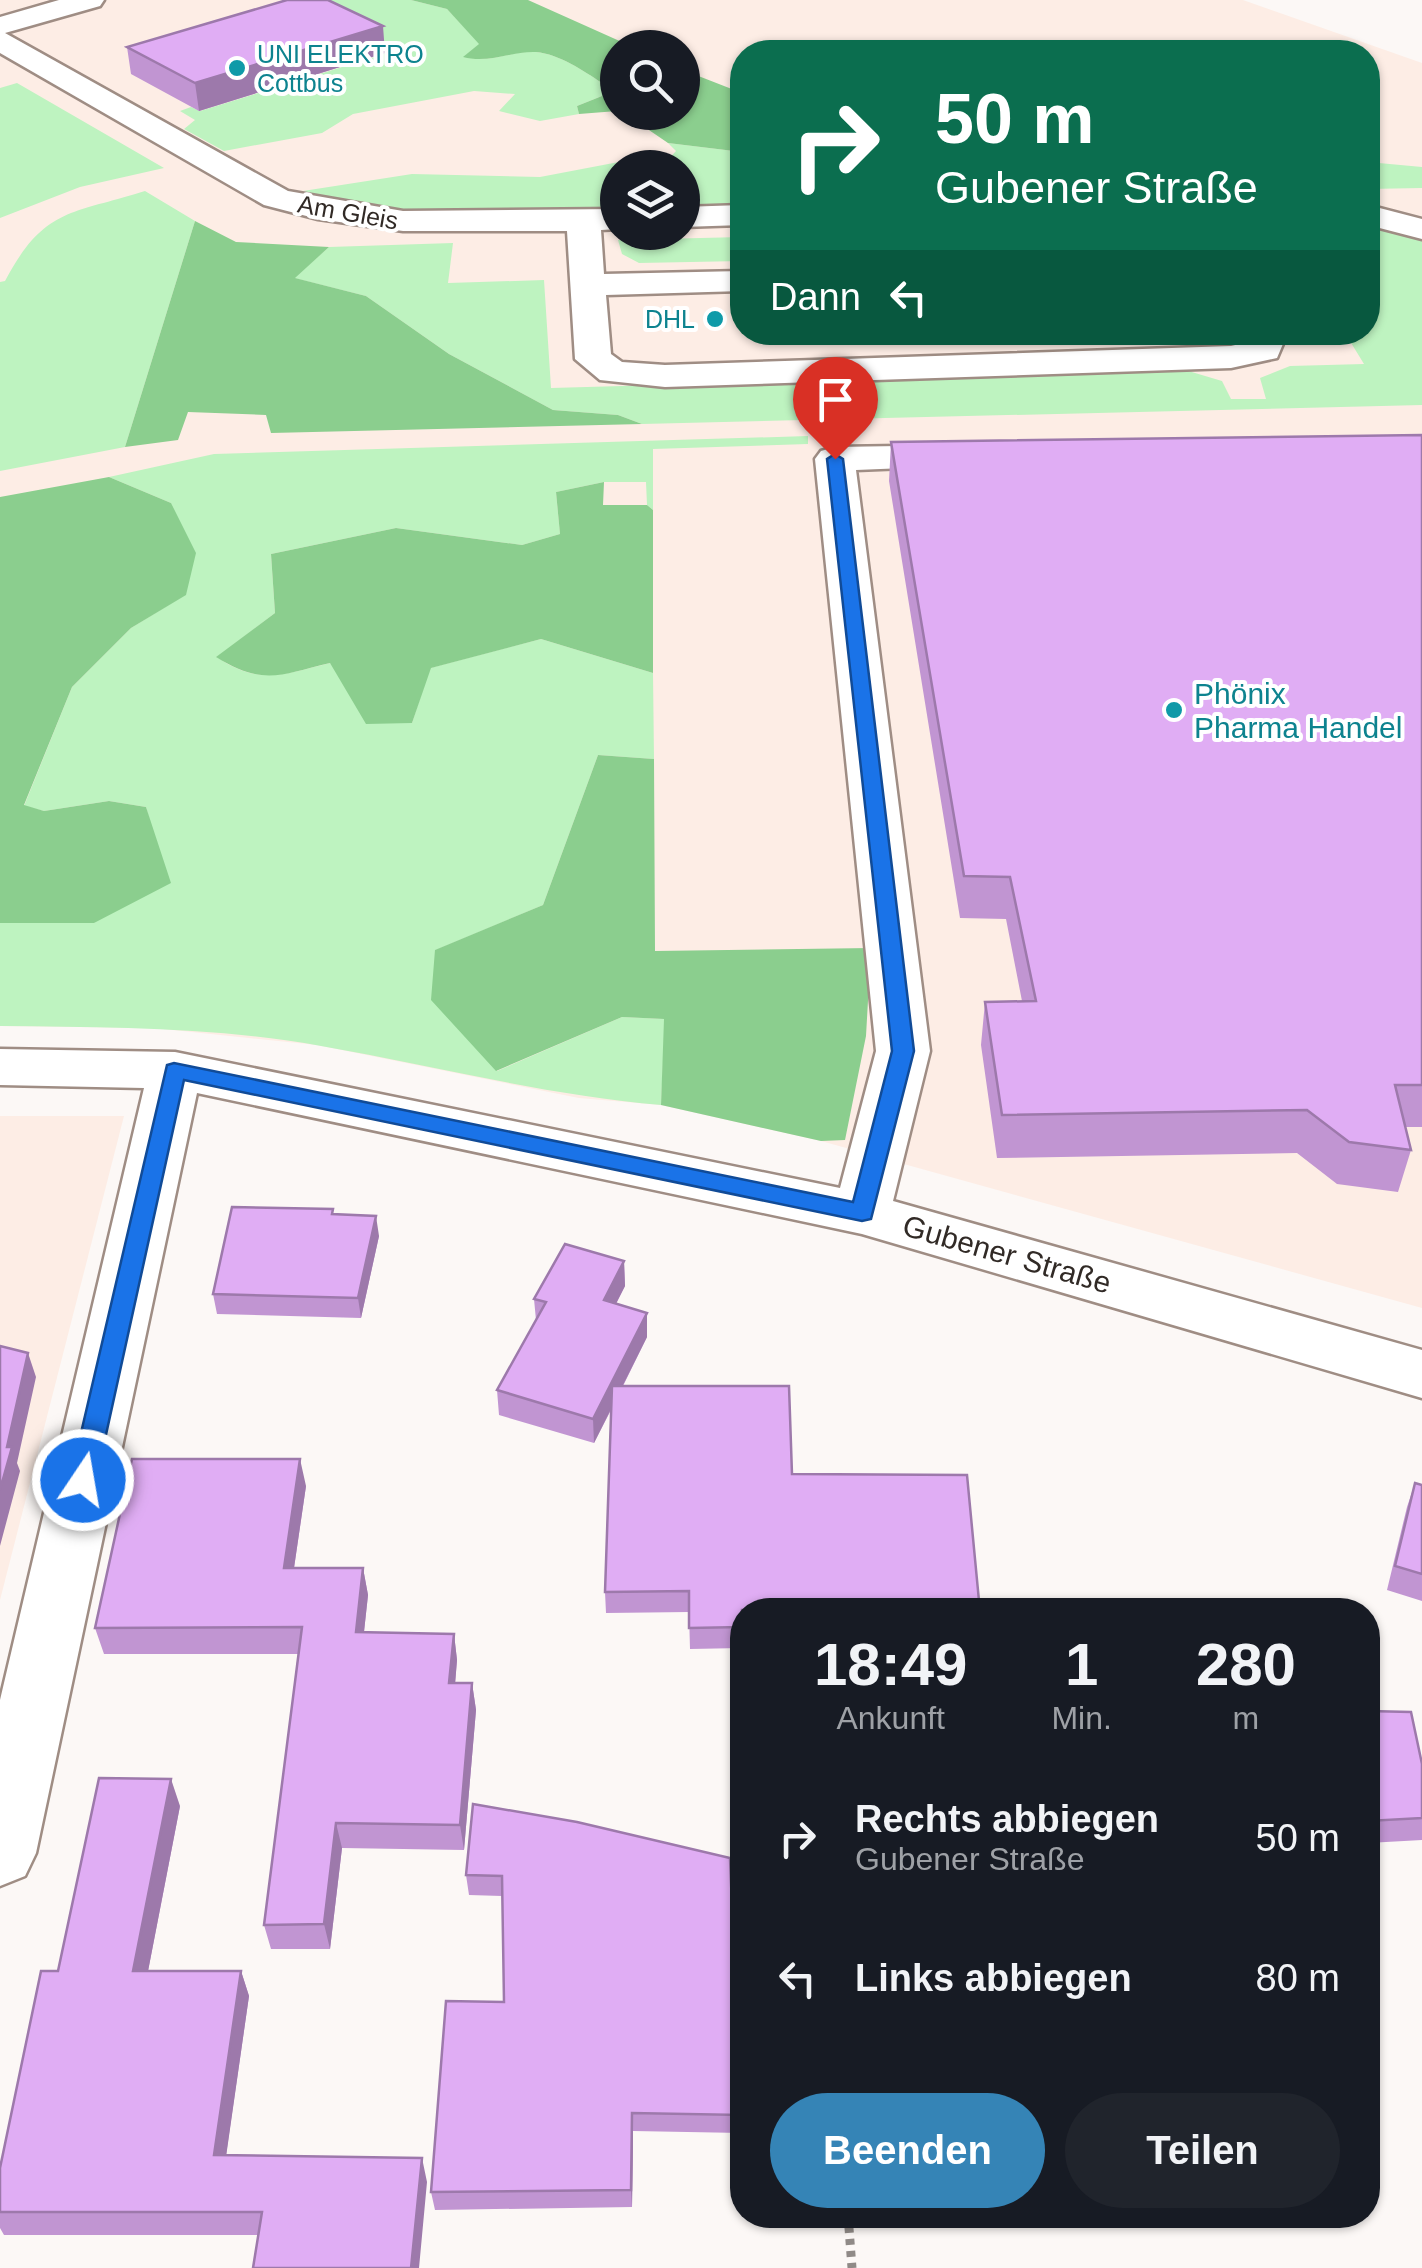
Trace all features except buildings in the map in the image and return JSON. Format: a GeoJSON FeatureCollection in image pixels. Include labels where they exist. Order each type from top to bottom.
{"type":"FeatureCollection","features":[{"type":"Feature","properties":{"kind":"street"},"geometry":{"type":"LineString","coordinates":[[0,26],[87,0]]}},
{"type":"Feature","properties":{"kind":"street","name":"Am Gleis"},"geometry":{"type":"LineString","coordinates":[[0,41],[276,198],[324,213],[431,224],[600,219]]}},
{"type":"Feature","properties":{"kind":"street"},"geometry":{"type":"LineString","coordinates":[[1380,197],[1422,197]]}},
{"type":"Feature","properties":{"kind":"street"},"geometry":{"type":"LineString","coordinates":[[700,216],[730,215]]}},
{"type":"Feature","properties":{"kind":"street"},"geometry":{"type":"LineString","coordinates":[[1380,217],[1422,229]]}},
{"type":"Feature","properties":{"kind":"street"},"geometry":{"type":"LineString","coordinates":[[600,219],[588,285],[593,359],[613,372],[665,376],[1231,357],[1264,350],[1266,345]]}},
{"type":"Feature","properties":{"kind":"street"},"geometry":{"type":"LineString","coordinates":[[588,285],[730,281]]}},
{"type":"Feature","properties":{"kind":"street"},"geometry":{"type":"LineString","coordinates":[[862,1212],[903,1051],[835,459],[1011,456]]}},
{"type":"Feature","properties":{"kind":"street","name":"Gubener Straße"},"geometry":{"type":"LineString","coordinates":[[0,1067],[174,1070],[862,1212],[1422,1374]]}},
{"type":"Feature","properties":{"kind":"street"},"geometry":{"type":"LineString","coordinates":[[0,1853],[174,1070]]}},
{"type":"Feature","properties":{"kind":"path"},"geometry":{"type":"LineString","coordinates":[[849,2228],[852,2268]]}},
{"type":"Feature","properties":{"kind":"shaded area"},"geometry":{"type":"Polygon","coordinates":[[[0,0],[1243,0],[1357,40],[730,40],[730,345],[1380,345],[1380,48],[1422,63],[1422,1308],[821,1141],[661,1105],[579,1098],[317,1045],[154,1028],[0,1026],[0,0]]]}},
{"type":"Feature","properties":{"kind":"shaded area"},"geometry":{"type":"Polygon","coordinates":[[[0,1116],[124,1116],[0,1600],[0,1116]]]}},
{"type":"Feature","properties":{"kind":"green space"},"geometry":{"type":"Polygon","coordinates":[[[310,0],[411,0],[447,9],[480,44],[465,56],[483,59],[545,53],[600,82],[600,97],[577,106],[579,114],[540,121],[499,111],[515,94],[474,91],[353,114],[322,133],[224,151],[184,129],[195,120],[180,111],[191,107],[200,111],[384,54],[310,0]]]}},
{"type":"Feature","properties":{"kind":"green space"},"geometry":{"type":"Polygon","coordinates":[[[411,0],[528,0],[600,32],[600,82],[571,64],[536,52],[482,59],[463,57],[479,44],[447,9],[411,0]]]}},
{"type":"Feature","properties":{"kind":"green space"},"geometry":{"type":"Polygon","coordinates":[[[700,77],[730,88],[730,151],[668,143],[649,130],[700,130],[700,77]]]}},
{"type":"Feature","properties":{"kind":"green space"},"geometry":{"type":"Polygon","coordinates":[[[17,83],[164,168],[80,187],[0,218],[0,88],[17,83]]]}},
{"type":"Feature","properties":{"kind":"green space"},"geometry":{"type":"Polygon","coordinates":[[[600,97],[600,112],[579,114],[577,106],[600,97]]]}},
{"type":"Feature","properties":{"kind":"green space"},"geometry":{"type":"Polygon","coordinates":[[[668,143],[730,151],[730,206],[700,207],[700,150],[675,150],[668,143]]]}},
{"type":"Feature","properties":{"kind":"green space"},"geometry":{"type":"Polygon","coordinates":[[[1380,163],[1422,167],[1422,188],[1380,189],[1380,163]]]}},
{"type":"Feature","properties":{"kind":"green space"},"geometry":{"type":"Polygon","coordinates":[[[600,166],[600,209],[419,210],[380,207],[303,191],[412,174],[540,177],[600,166]]]}},
{"type":"Feature","properties":{"kind":"green space"},"geometry":{"type":"Polygon","coordinates":[[[145,191],[195,221],[125,447],[0,471],[0,282],[5,281],[19,257],[47,226],[79,210],[145,191]]]}},
{"type":"Feature","properties":{"kind":"green space"},"geometry":{"type":"Polygon","coordinates":[[[195,221],[236,242],[329,247],[295,278],[366,296],[449,354],[553,410],[618,415],[642,424],[271,433],[266,415],[188,412],[178,440],[125,447],[195,221]]]}},
{"type":"Feature","properties":{"kind":"green space"},"geometry":{"type":"Polygon","coordinates":[[[1380,226],[1422,237],[1422,405],[642,424],[618,415],[553,410],[449,354],[366,296],[294,278],[329,247],[453,243],[448,283],[544,280],[551,388],[1185,370],[1222,381],[1231,399],[1266,399],[1260,378],[1290,366],[1364,364],[1352,345],[1380,345],[1380,226]]]}},
{"type":"Feature","properties":{"kind":"green space"},"geometry":{"type":"Polygon","coordinates":[[[730,237],[730,261],[639,263],[621,250],[700,250],[700,238],[730,237]]]}},
{"type":"Feature","properties":{"kind":"green space"},"geometry":{"type":"Polygon","coordinates":[[[808,436],[808,444],[653,449],[653,510],[647,505],[646,482],[604,482],[556,492],[560,534],[522,545],[396,528],[271,554],[275,613],[217,657],[259,675],[285,674],[330,663],[412,723],[430,668],[541,639],[653,673],[654,759],[598,755],[543,905],[436,950],[497,1071],[622,1017],[665,1019],[661,1105],[533,1087],[242,1035],[0,1026],[0,923],[94,923],[156,844],[146,807],[109,801],[44,811],[24,806],[72,687],[131,628],[183,596],[171,503],[109,477],[214,454],[808,436]]]}},
{"type":"Feature","properties":{"kind":"green space"},"geometry":{"type":"Polygon","coordinates":[[[109,477],[171,503],[196,553],[186,595],[131,628],[72,687],[24,805],[44,811],[109,801],[146,807],[171,883],[94,923],[0,923],[0,497],[109,477]]]}},
{"type":"Feature","properties":{"kind":"green space"},"geometry":{"type":"Polygon","coordinates":[[[604,482],[603,505],[647,505],[653,510],[653,673],[541,639],[431,668],[412,723],[366,724],[330,663],[284,674],[260,675],[216,657],[275,613],[271,554],[396,528],[522,545],[560,534],[556,492],[604,482]]]}},
{"type":"Feature","properties":{"kind":"green space"},"geometry":{"type":"Polygon","coordinates":[[[598,755],[654,759],[655,951],[871,948],[866,1036],[845,1140],[821,1141],[661,1105],[664,1019],[622,1017],[496,1071],[431,1000],[435,950],[543,905],[598,755]]]}},
{"type":"Feature","properties":{"kind":"place","name":"UNI ELEKTRO Cottbus"},"geometry":{"type":"Point","coordinates":[237,68]}},
{"type":"Feature","properties":{"kind":"place","name":"DHL"},"geometry":{"type":"Point","coordinates":[715,319]}},
{"type":"Feature","properties":{"kind":"place","name":"Phönix Pharma Handel"},"geometry":{"type":"Point","coordinates":[1174,710]}},
{"type":"Feature","properties":{"kind":"route"},"geometry":{"type":"LineString","coordinates":[[83,1480],[174,1070],[862,1212],[903,1051],[835,459]]}}]}
